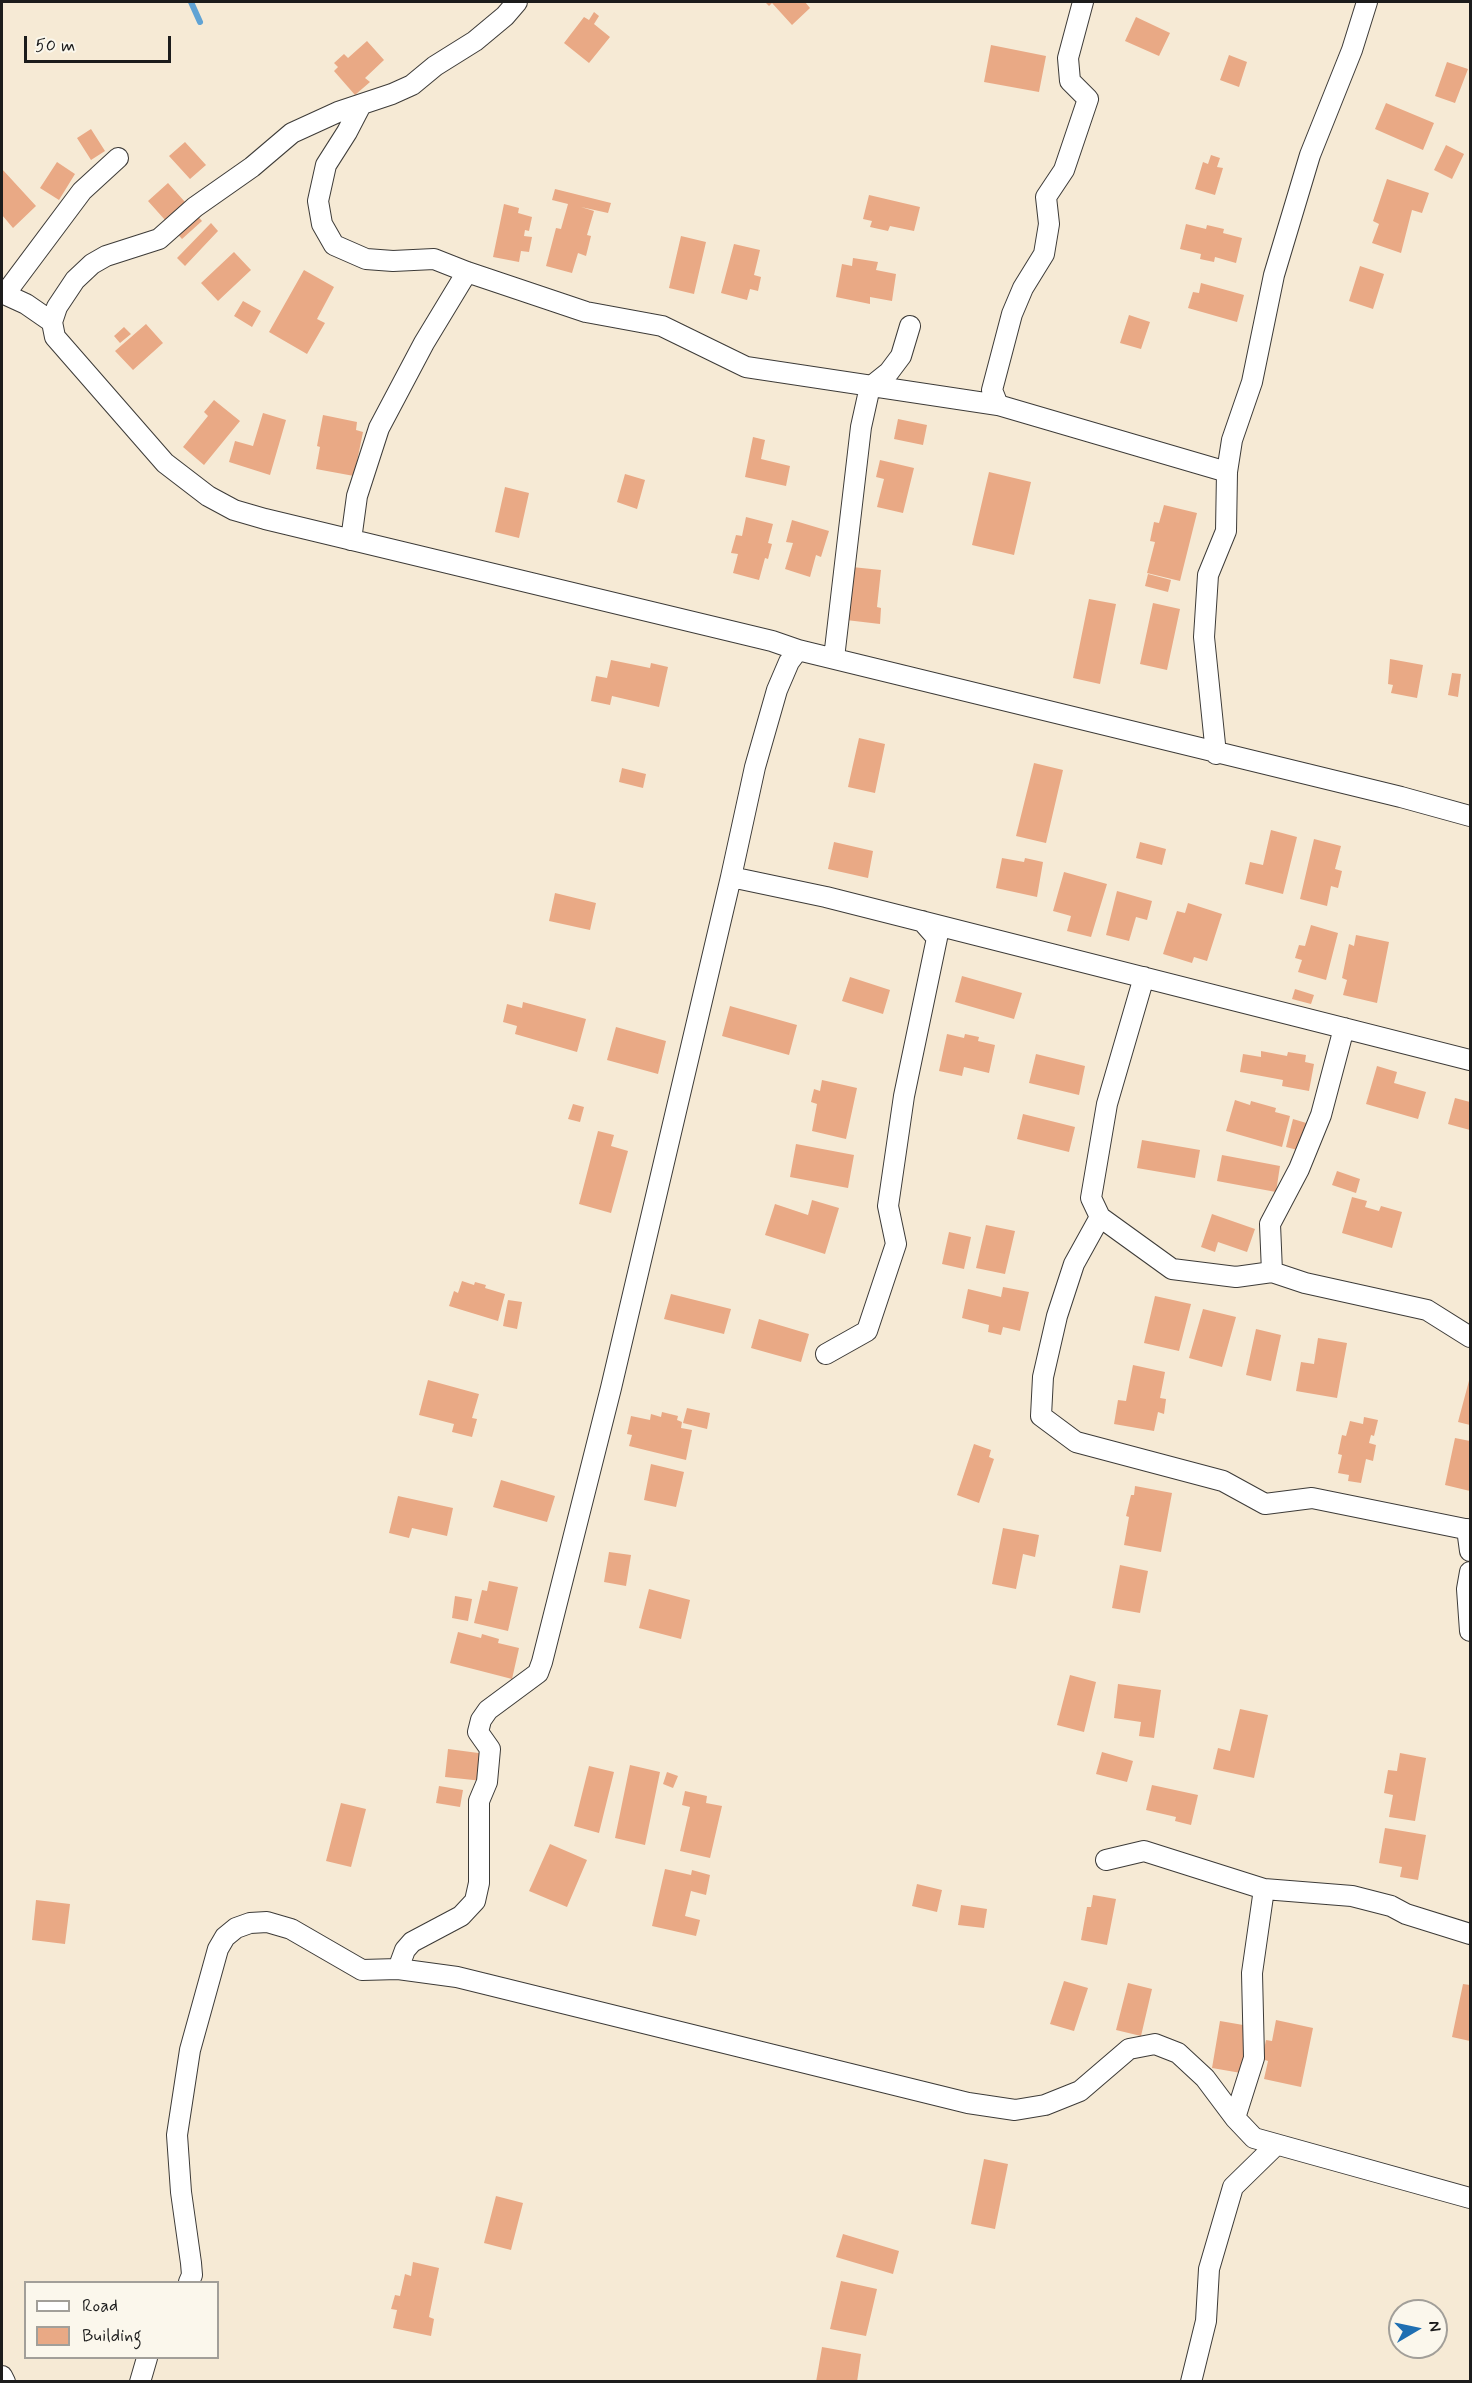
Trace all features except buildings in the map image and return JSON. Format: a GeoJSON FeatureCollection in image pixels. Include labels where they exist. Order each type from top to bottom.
{"type":"FeatureCollection","features":[{"type":"Feature","properties":{"kind":"street"},"geometry":{"type":"LineString","coordinates":[[517,2],[505,16],[475,41],[435,66],[412,85],[311,123],[292,134],[195,207],[159,239],[106,256],[92,264],[75,280],[57,306],[52,322],[55,337],[165,463],[208,496],[234,510],[772,641],[798,650],[1216,754],[1401,797],[1470,816]]}},
{"type":"Feature","properties":{"kind":"street"},"geometry":{"type":"LineString","coordinates":[[998,405],[992,390],[1012,314],[1023,288],[1044,254],[1049,224],[1046,196],[1064,170],[1088,99],[1070,81],[1068,58],[1083,2]]}},
{"type":"Feature","properties":{"kind":"street"},"geometry":{"type":"LineString","coordinates":[[1216,754],[1204,637],[1208,575],[1226,531],[1227,472],[1232,440],[1252,382],[1274,275],[1310,155],[1352,50],[1367,2]]}},
{"type":"Feature","properties":{"kind":"street"},"geometry":{"type":"LineString","coordinates":[[361,105],[326,165],[318,201],[322,224],[334,245],[366,259],[393,261],[434,259],[586,312],[662,326],[746,368],[998,405],[1227,472]]}},
{"type":"Feature","properties":{"kind":"street"},"geometry":{"type":"LineString","coordinates":[[52,322],[26,304],[3,293],[82,191],[118,158]]}},
{"type":"Feature","properties":{"kind":"street"},"geometry":{"type":"LineString","coordinates":[[351,540],[357,496],[379,428],[423,342],[467,272]]}},
{"type":"Feature","properties":{"kind":"street"},"geometry":{"type":"LineString","coordinates":[[834,658],[861,428],[871,387],[889,372],[901,356],[910,326]]}},
{"type":"Feature","properties":{"kind":"street"},"geometry":{"type":"LineString","coordinates":[[398,1969],[405,1950],[412,1942],[461,1916],[475,1901],[479,1883],[479,1801],[487,1782],[490,1749],[478,1732],[481,1720],[488,1710],[538,1673],[542,1662],[611,1388],[755,767],[777,690],[789,662],[798,650]]}},
{"type":"Feature","properties":{"kind":"street"},"geometry":{"type":"LineString","coordinates":[[731,877],[922,921],[1470,1060]]}},
{"type":"Feature","properties":{"kind":"street"},"geometry":{"type":"LineString","coordinates":[[826,1354],[867,1331],[896,1244],[888,1206],[904,1096],[937,938],[922,921]]}},
{"type":"Feature","properties":{"kind":"street"},"geometry":{"type":"LineString","coordinates":[[1144,977],[1107,1104],[1091,1198],[1100,1217],[1172,1269],[1236,1276],[1272,1272],[1305,1283],[1427,1310],[1470,1337]]}},
{"type":"Feature","properties":{"kind":"street"},"geometry":{"type":"LineString","coordinates":[[1272,1272],[1270,1224],[1299,1169],[1320,1115],[1344,1028]]}},
{"type":"Feature","properties":{"kind":"street"},"geometry":{"type":"LineString","coordinates":[[1100,1217],[1074,1264],[1057,1316],[1043,1377],[1041,1416],[1076,1442],[1223,1481],[1265,1504],[1312,1498],[1468,1529],[1470,1551]]}},
{"type":"Feature","properties":{"kind":"street"},"geometry":{"type":"LineString","coordinates":[[1470,1572],[1467,1589],[1470,1631]]}},
{"type":"Feature","properties":{"kind":"street"},"geometry":{"type":"LineString","coordinates":[[1106,1860],[1144,1851],[1264,1889],[1352,1896],[1391,1906],[1406,1914],[1470,1934]]}},
{"type":"Feature","properties":{"kind":"street"},"geometry":{"type":"LineString","coordinates":[[1235,2118],[1254,2058],[1252,1973],[1264,1889]]}},
{"type":"Feature","properties":{"kind":"street"},"geometry":{"type":"LineString","coordinates":[[190,2281],[192,2275],[191,2263],[181,2192],[177,2135],[190,2050],[218,1949],[225,1937],[236,1928],[250,1923],[267,1922],[291,1929],[362,1970],[398,1969],[457,1977],[968,2103],[1016,2110],[1045,2105],[1080,2091],[1129,2049],[1155,2044],[1178,2053],[1185,2059],[1205,2078],[1235,2118],[1254,2138],[1470,2198]]}},
{"type":"Feature","properties":{"kind":"street"},"geometry":{"type":"LineString","coordinates":[[1191,2382],[1206,2320],[1209,2269],[1233,2187],[1276,2145]]}},
{"type":"Feature","properties":{"kind":"street"},"geometry":{"type":"LineString","coordinates":[[141,2382],[147,2359]]}},
{"type":"Feature","properties":{"kind":"street"},"geometry":{"type":"LineString","coordinates":[[2,2376],[5,2382]]}},
{"type":"Feature","properties":{"kind":"waterway"},"geometry":{"type":"LineString","coordinates":[[191,2],[200,22]]}}]}
